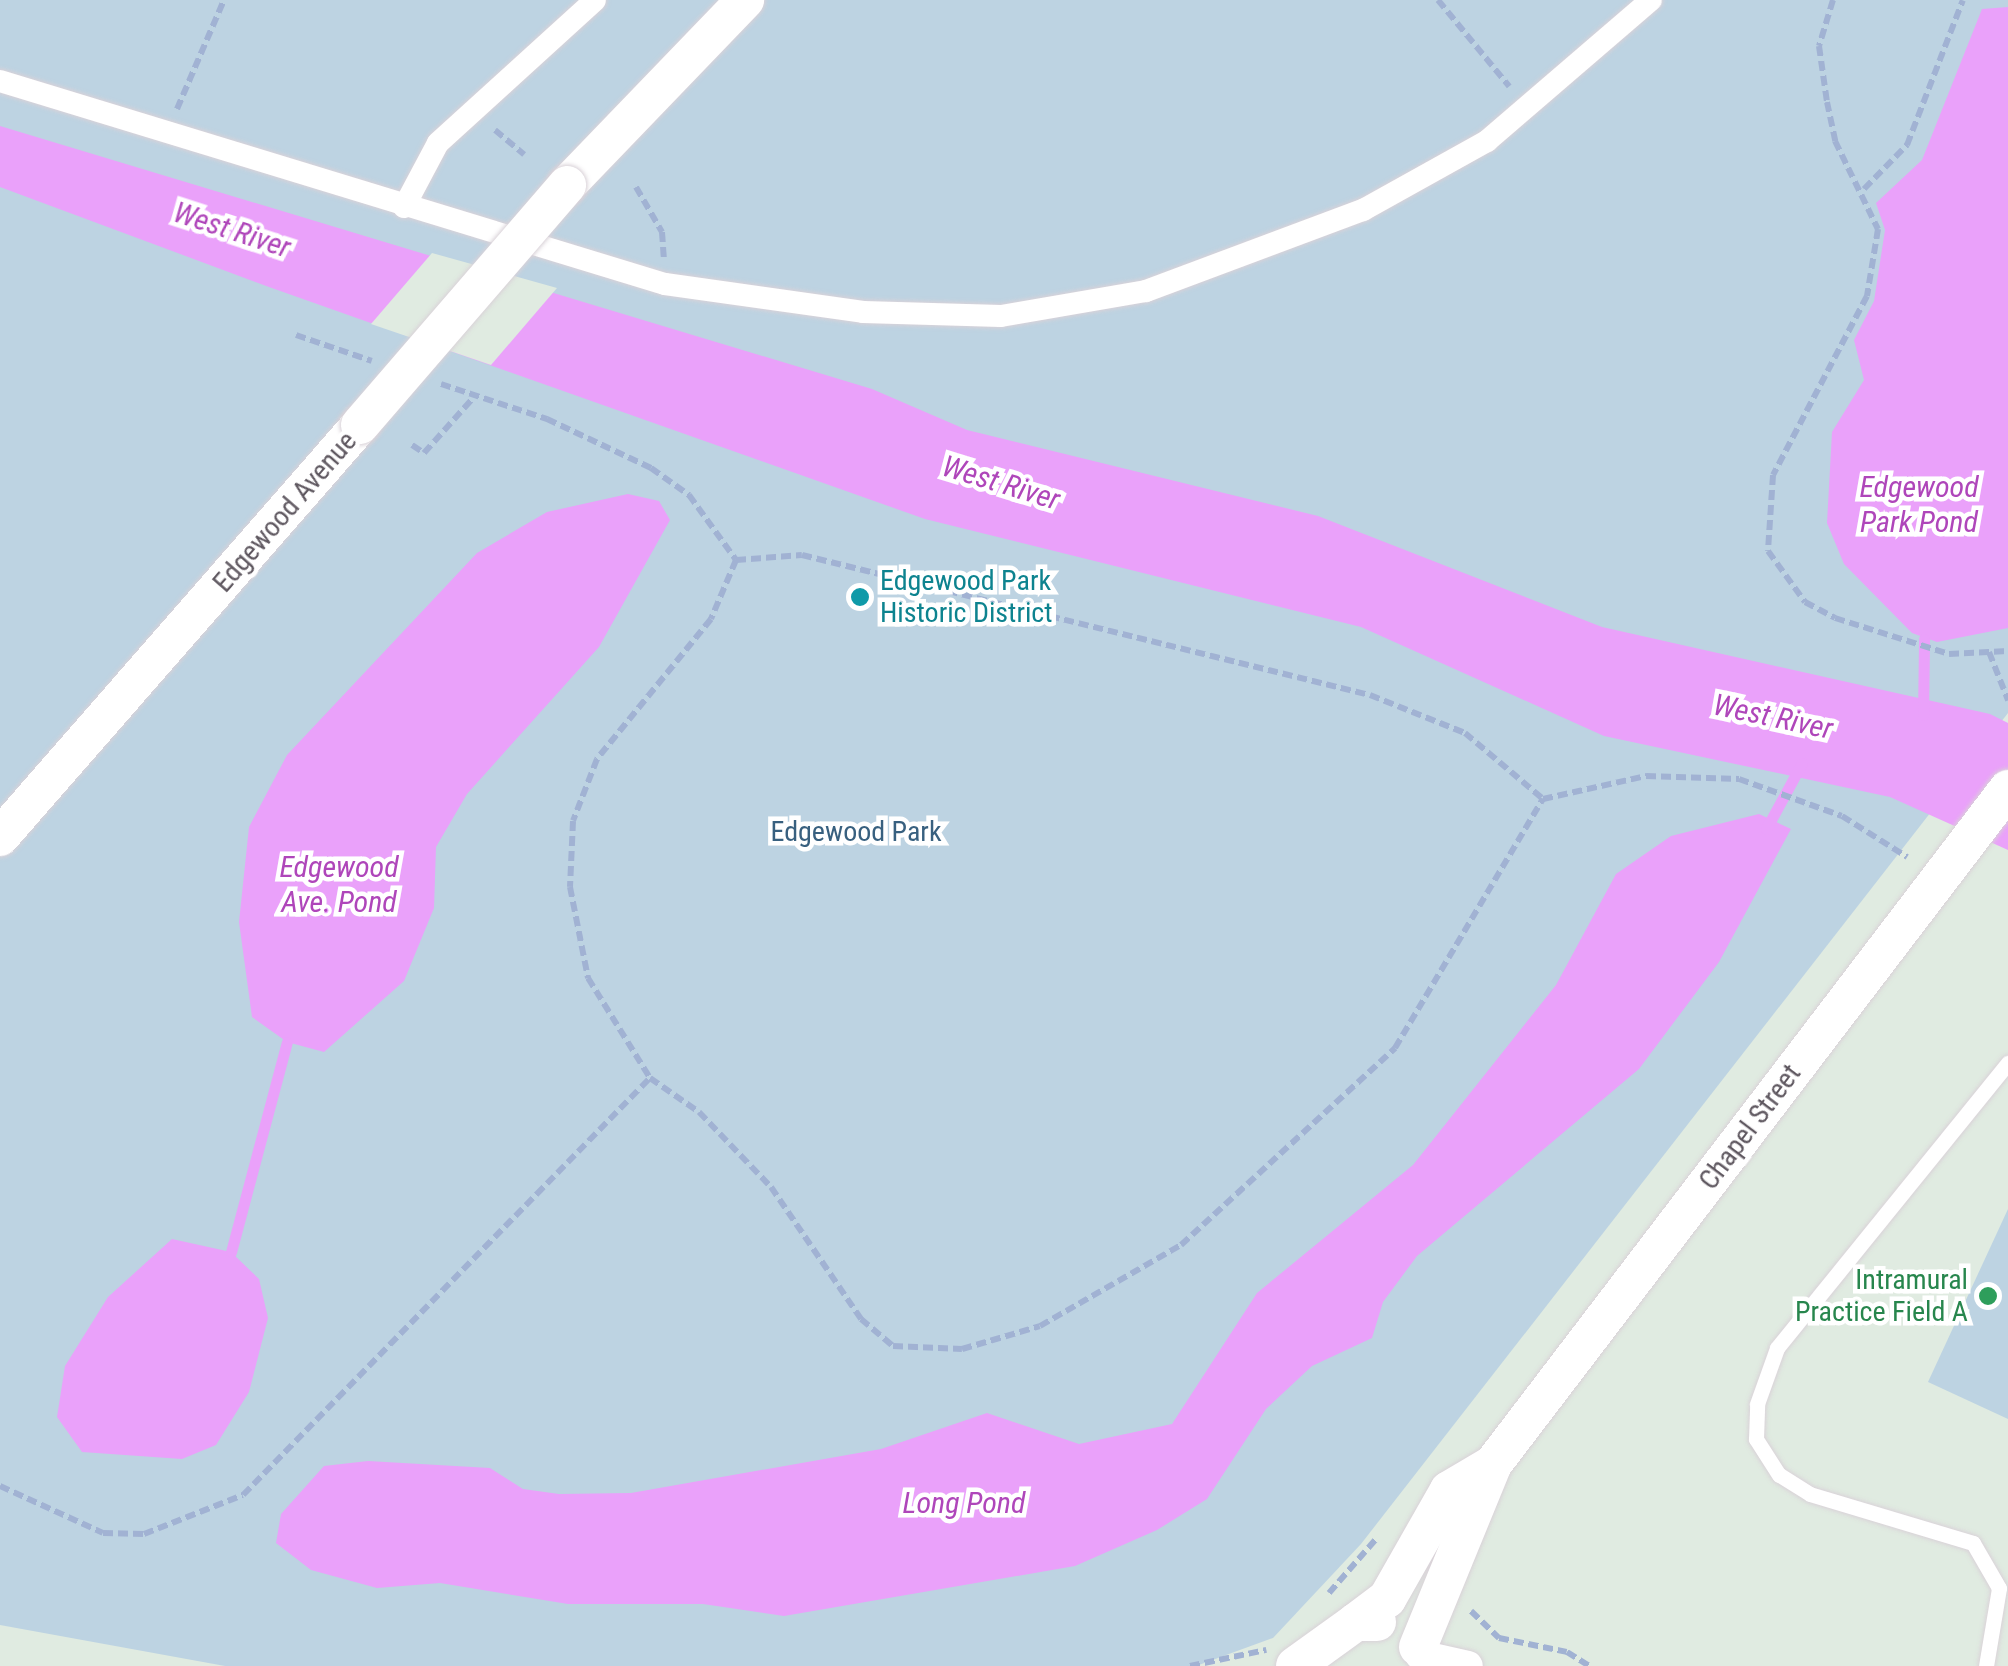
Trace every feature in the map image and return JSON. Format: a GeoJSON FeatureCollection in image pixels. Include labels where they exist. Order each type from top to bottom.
{"type":"FeatureCollection","features":[{"type":"Feature","properties":{"kind":"street"},"geometry":{"type":"LineString","coordinates":[[404,207],[438,143],[595,0]]}},
{"type":"Feature","properties":{"kind":"street","name":"Edgewood Avenue"},"geometry":{"type":"LineString","coordinates":[[0,836],[567,184],[713,0]]}},
{"type":"Feature","properties":{"kind":"street","name":"Edgewood Avenue"},"geometry":{"type":"LineString","coordinates":[[567,184],[746,0]]}},
{"type":"Feature","properties":{"kind":"street"},"geometry":{"type":"LineString","coordinates":[[0,81],[165,135],[665,284],[937,316],[1092,304],[1295,240],[1437,173],[1529,110],[1651,0]]}},
{"type":"Feature","properties":{"kind":"street","name":"Chapel Street"},"geometry":{"type":"LineString","coordinates":[[1420,1656],[1493,1464],[2008,789]]}},
{"type":"Feature","properties":{"kind":"street","name":"Chapel Street"},"geometry":{"type":"LineString","coordinates":[[1286,1657],[1356,1622],[1386,1599],[1449,1490],[1493,1464]]}},
{"type":"Feature","properties":{"kind":"street"},"geometry":{"type":"LineString","coordinates":[[1356,1622],[1391,1624],[1420,1656],[1468,1666]]}},
{"type":"Feature","properties":{"kind":"lane"},"geometry":{"type":"LineString","coordinates":[[1986,1666],[1999,1588],[1973,1543],[1810,1494],[1779,1475],[1756,1439],[1756,1404],[1777,1348],[2008,1063]]}},
{"type":"Feature","properties":{"kind":"path"},"geometry":{"type":"LineString","coordinates":[[165,135],[224,0]]}},
{"type":"Feature","properties":{"kind":"path"},"geometry":{"type":"LineString","coordinates":[[1438,0],[1529,110]]}},
{"type":"Feature","properties":{"kind":"path"},"geometry":{"type":"LineString","coordinates":[[1820,0],[1830,3],[1819,46],[1835,142],[1864,189],[1878,230],[1872,263],[1846,337],[1773,475],[1764,519],[1784,578],[1835,618],[1949,654],[2008,651]]}},
{"type":"Feature","properties":{"kind":"path"},"geometry":{"type":"LineString","coordinates":[[1864,189],[1907,145],[1963,0]]}},
{"type":"Feature","properties":{"kind":"path"},"geometry":{"type":"LineString","coordinates":[[636,188],[662,232],[665,284]]}},
{"type":"Feature","properties":{"kind":"path"},"geometry":{"type":"LineString","coordinates":[[412,445],[424,453],[476,396],[546,419],[690,495],[736,560]]}},
{"type":"Feature","properties":{"kind":"path"},"geometry":{"type":"LineString","coordinates":[[736,560],[802,555],[1370,694],[1464,734],[1543,799]]}},
{"type":"Feature","properties":{"kind":"path"},"geometry":{"type":"LineString","coordinates":[[736,560],[711,619],[597,759],[573,821],[570,886],[588,978],[650,1078],[699,1112],[771,1187],[861,1319],[893,1346],[962,1349],[1040,1326],[1181,1245],[1395,1048],[1543,799],[1646,776],[1766,786],[1804,800],[1907,857]]}},
{"type":"Feature","properties":{"kind":"path"},"geometry":{"type":"LineString","coordinates":[[1989,652],[2008,700]]}},
{"type":"Feature","properties":{"kind":"path"},"geometry":{"type":"LineString","coordinates":[[0,1486],[103,1533],[144,1534],[242,1495],[650,1078]]}},
{"type":"Feature","properties":{"kind":"path"},"geometry":{"type":"LineString","coordinates":[[1314,1610],[1376,1538]]}},
{"type":"Feature","properties":{"kind":"path"},"geometry":{"type":"LineString","coordinates":[[1464,1594],[1500,1638],[1567,1652],[1590,1666]]}},
{"type":"Feature","properties":{"kind":"path"},"geometry":{"type":"LineString","coordinates":[[1190,1666],[1286,1657]]}},
{"type":"Feature","properties":{"kind":"green space","name":"Edgewood Park"},"geometry":{"type":"Polygon","coordinates":[[[0,0],[2008,0],[2008,713],[1361,1544],[1273,1638],[1196,1666],[225,1666],[0,1625],[0,0]]]}},
{"type":"Feature","properties":{"kind":"green space","name":"Intramural Practice Field A"},"geometry":{"type":"Polygon","coordinates":[[[2008,1209],[2008,1419],[1928,1382],[2008,1209]]]}},
{"type":"Feature","properties":{"kind":"water","name":"Edgewood Park Pond"},"geometry":{"type":"Polygon","coordinates":[[[2008,7],[2008,628],[1937,642],[1912,633],[1844,564],[1827,523],[1832,432],[1864,380],[1854,340],[1874,301],[1885,230],[1876,203],[1922,160],[1982,9],[2008,7]]]}},
{"type":"Feature","properties":{"kind":"water","name":"West River"},"geometry":{"type":"Polygon","coordinates":[[[0,126],[872,389],[967,430],[1318,516],[1602,627],[1990,714],[2008,723],[2008,850],[1890,797],[1604,736],[1361,627],[925,519],[269,287],[0,187],[0,126]]]}},
{"type":"Feature","properties":{"kind":"water","name":"Edgewood Ave. Pond"},"geometry":{"type":"Polygon","coordinates":[[[628,494],[659,501],[670,520],[599,647],[467,794],[436,847],[434,908],[404,981],[324,1052],[287,1042],[252,1017],[239,922],[249,827],[287,755],[477,553],[547,512],[628,494]]]}},
{"type":"Feature","properties":{"kind":"water","name":"Long Pond"},"geometry":{"type":"Polygon","coordinates":[[[1759,814],[1791,829],[1719,962],[1639,1069],[1417,1256],[1383,1302],[1372,1338],[1312,1366],[1266,1409],[1207,1499],[1157,1530],[1075,1566],[784,1616],[703,1604],[568,1604],[440,1583],[377,1588],[311,1570],[276,1543],[281,1514],[324,1466],[368,1461],[490,1468],[523,1489],[559,1494],[631,1493],[881,1449],[987,1413],[1079,1444],[1172,1424],[1257,1293],[1413,1165],[1556,985],[1616,874],[1671,836],[1759,814]]]}},
{"type":"Feature","properties":{"kind":"water"},"geometry":{"type":"Polygon","coordinates":[[[172,1239],[231,1252],[259,1279],[268,1318],[249,1392],[216,1445],[182,1459],[82,1452],[57,1417],[65,1366],[108,1297],[172,1239]]]}},
{"type":"Feature","properties":{"kind":"pier"},"geometry":{"type":"Polygon","coordinates":[[[432,253],[557,288],[491,365],[371,324],[432,253]]]}},
{"type":"Feature","properties":{"kind":"waterway"},"geometry":{"type":"LineString","coordinates":[[1923,715],[1924,639]]}},
{"type":"Feature","properties":{"kind":"waterway"},"geometry":{"type":"LineString","coordinates":[[1766,829],[1802,763]]}},
{"type":"Feature","properties":{"kind":"waterway"},"geometry":{"type":"LineString","coordinates":[[231,1252],[287,1042]]}},
{"type":"Feature","properties":{"kind":"place","name":"Edgewood Park Historic District"},"geometry":{"type":"Point","coordinates":[860,597]}},
{"type":"Feature","properties":{"kind":"place","name":"Intramural Practice Field A"},"geometry":{"type":"Point","coordinates":[1988,1296]}}]}
